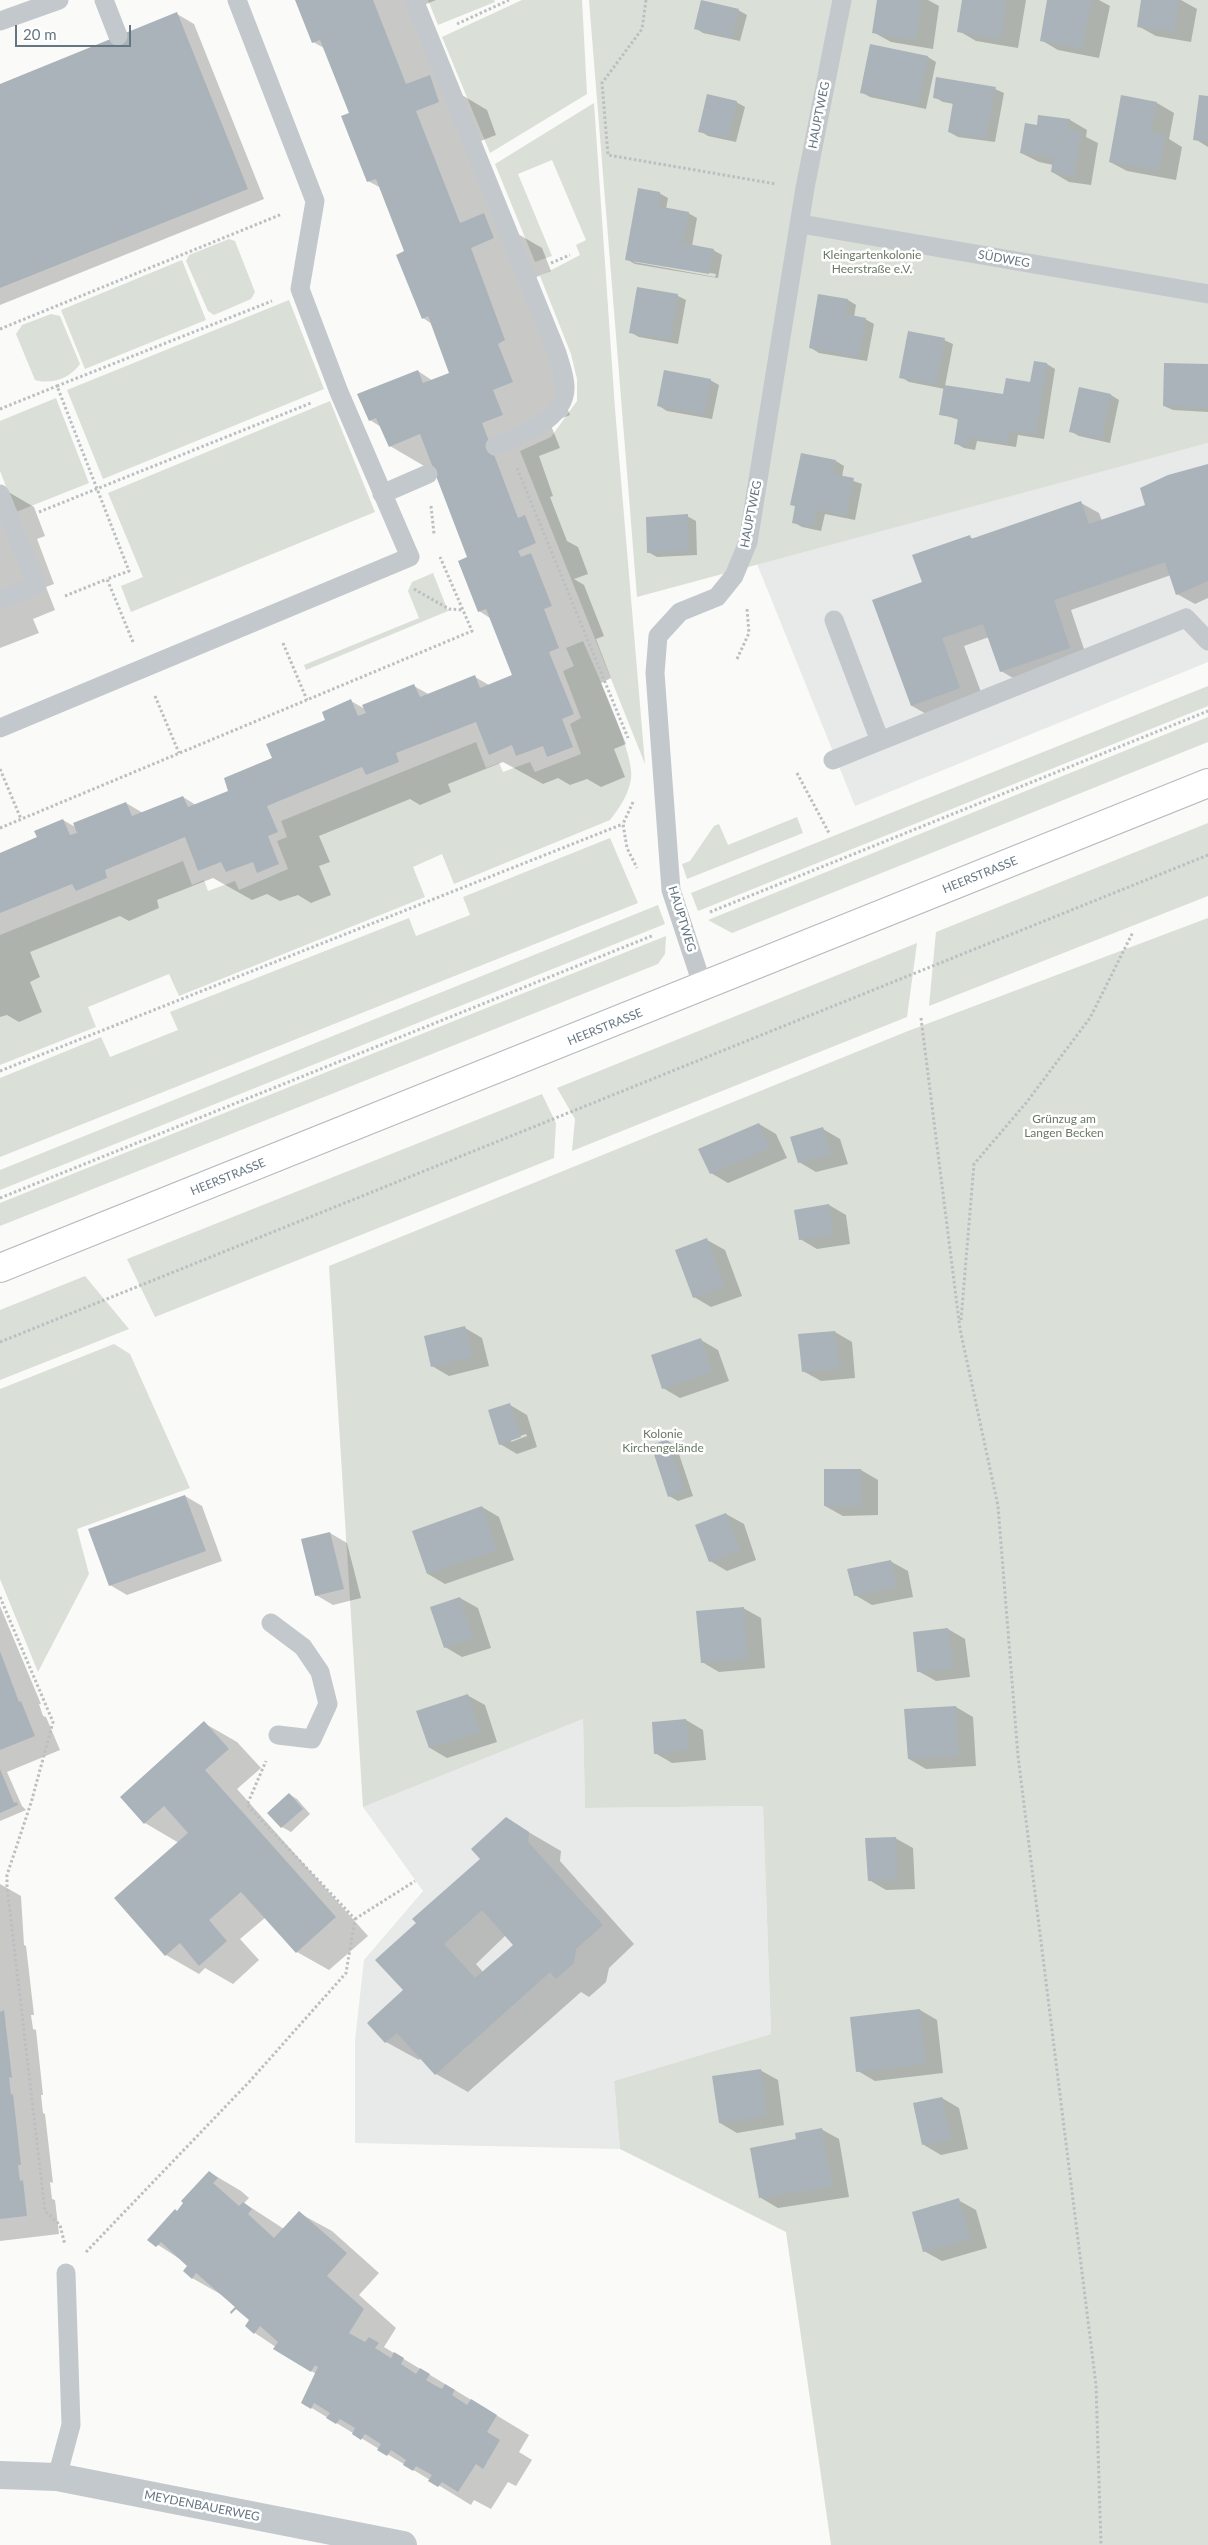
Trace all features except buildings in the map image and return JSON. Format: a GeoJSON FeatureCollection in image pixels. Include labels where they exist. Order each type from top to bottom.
{"type":"FeatureCollection","features":[{"type":"Feature","properties":{"kind":"main road","name":"HEERSTRASSE"},"geometry":{"type":"LineString","coordinates":[[0,1268],[1208,783]]}},
{"type":"Feature","properties":{"kind":"street","name":"MEYDENBAUERWEG"},"geometry":{"type":"LineString","coordinates":[[0,2476],[56,2477],[403,2545]]}},
{"type":"Feature","properties":{"kind":"lane"},"geometry":{"type":"LineString","coordinates":[[0,21],[59,0]]}},
{"type":"Feature","properties":{"kind":"lane"},"geometry":{"type":"LineString","coordinates":[[104,0],[118,36]]}},
{"type":"Feature","properties":{"kind":"lane"},"geometry":{"type":"LineString","coordinates":[[0,728],[410,557],[339,392],[300,290],[315,201],[237,0]]}},
{"type":"Feature","properties":{"kind":"lane"},"geometry":{"type":"LineString","coordinates":[[414,0],[557,353],[565,388],[558,408],[544,422],[500,444]]}},
{"type":"Feature","properties":{"kind":"lane","name":"HAUPTWEG"},"geometry":{"type":"LineString","coordinates":[[703,987],[674,896],[669,863],[655,673],[658,636],[680,612],[717,597],[734,576],[748,542],[801,224],[805,188],[842,0]]}},
{"type":"Feature","properties":{"kind":"lane","name":"SÜDWEG"},"geometry":{"type":"LineString","coordinates":[[801,224],[1208,294]]}},
{"type":"Feature","properties":{"kind":"lane"},"geometry":{"type":"LineString","coordinates":[[382,494],[428,474]]}},
{"type":"Feature","properties":{"kind":"lane"},"geometry":{"type":"LineString","coordinates":[[0,494],[36,585],[0,600]]}},
{"type":"Feature","properties":{"kind":"lane"},"geometry":{"type":"LineString","coordinates":[[833,760],[1186,618],[1208,642]]}},
{"type":"Feature","properties":{"kind":"lane"},"geometry":{"type":"LineString","coordinates":[[834,620],[880,741]]}},
{"type":"Feature","properties":{"kind":"lane"},"geometry":{"type":"LineString","coordinates":[[272,1623],[303,1647],[320,1672],[328,1704],[312,1739],[278,1735]]}},
{"type":"Feature","properties":{"kind":"lane"},"geometry":{"type":"LineString","coordinates":[[56,2477],[71,2425],[66,2273]]}},
{"type":"Feature","properties":{"kind":"path"},"geometry":{"type":"LineString","coordinates":[[429,36],[509,0]]}},
{"type":"Feature","properties":{"kind":"path"},"geometry":{"type":"LineString","coordinates":[[646,0],[642,29],[602,82],[608,155],[805,188]]}},
{"type":"Feature","properties":{"kind":"path"},"geometry":{"type":"LineString","coordinates":[[0,329],[315,201]]}},
{"type":"Feature","properties":{"kind":"path"},"geometry":{"type":"LineString","coordinates":[[0,409],[300,290]]}},
{"type":"Feature","properties":{"kind":"path"},"geometry":{"type":"LineString","coordinates":[[57,386],[129,571],[107,579],[179,753]]}},
{"type":"Feature","properties":{"kind":"path"},"geometry":{"type":"LineString","coordinates":[[12,522],[98,490],[339,392]]}},
{"type":"Feature","properties":{"kind":"path"},"geometry":{"type":"LineString","coordinates":[[500,444],[630,744]]}},
{"type":"Feature","properties":{"kind":"path"},"geometry":{"type":"LineString","coordinates":[[0,828],[472,631],[436,546],[410,557]]}},
{"type":"Feature","properties":{"kind":"path"},"geometry":{"type":"LineString","coordinates":[[385,568],[397,579],[449,609],[463,610]]}},
{"type":"Feature","properties":{"kind":"path"},"geometry":{"type":"LineString","coordinates":[[734,576],[746,601],[749,633],[737,659]]}},
{"type":"Feature","properties":{"kind":"path"},"geometry":{"type":"LineString","coordinates":[[271,615],[307,700]]}},
{"type":"Feature","properties":{"kind":"path"},"geometry":{"type":"LineString","coordinates":[[0,1198],[1208,711]]}},
{"type":"Feature","properties":{"kind":"path"},"geometry":{"type":"LineString","coordinates":[[0,769],[21,819]]}},
{"type":"Feature","properties":{"kind":"path"},"geometry":{"type":"LineString","coordinates":[[797,773],[829,833]]}},
{"type":"Feature","properties":{"kind":"path"},"geometry":{"type":"LineString","coordinates":[[635,797],[623,824],[628,848],[639,871],[674,896]]}},
{"type":"Feature","properties":{"kind":"path"},"geometry":{"type":"LineString","coordinates":[[0,1071],[623,824]]}},
{"type":"Feature","properties":{"kind":"path"},"geometry":{"type":"LineString","coordinates":[[0,1342],[1208,854]]}},
{"type":"Feature","properties":{"kind":"path"},"geometry":{"type":"LineString","coordinates":[[960,1329],[974,1164],[1026,1103],[1090,1018],[1133,932]]}},
{"type":"Feature","properties":{"kind":"path"},"geometry":{"type":"LineString","coordinates":[[921,1018],[960,1329],[998,1506],[1018,1756],[1096,2385],[1101,2545]]}},
{"type":"Feature","properties":{"kind":"path"},"geometry":{"type":"LineString","coordinates":[[0,1597],[53,1722],[31,1803],[8,1875],[7,1886],[46,2211],[60,2225],[64,2239],[66,2273]]}},
{"type":"Feature","properties":{"kind":"path"},"geometry":{"type":"LineString","coordinates":[[278,1735],[247,1805],[355,1919]]}},
{"type":"Feature","properties":{"kind":"path"},"geometry":{"type":"LineString","coordinates":[[66,2273],[250,2081],[346,1974],[355,1919],[415,1881]]}},
{"type":"Feature","properties":{"kind":"shaded area"},"geometry":{"type":"Polygon","coordinates":[[[1208,443],[1208,662],[855,806],[757,564],[1208,443]]]}},
{"type":"Feature","properties":{"kind":"shaded area"},"geometry":{"type":"Polygon","coordinates":[[[583,1719],[585,1808],[763,1806],[771,2034],[614,2081],[620,2149],[355,2143],[355,2040],[364,1960],[423,1891],[363,1807],[583,1719]]]}},
{"type":"Feature","properties":{"kind":"green space"},"geometry":{"type":"Polygon","coordinates":[[[428,0],[494,0],[495,2],[438,25],[428,0]]]}},
{"type":"Feature","properties":{"kind":"green space"},"geometry":{"type":"Polygon","coordinates":[[[522,0],[582,0],[587,94],[490,153],[442,37],[522,0]]]}},
{"type":"Feature","properties":{"kind":"green space","name":"Kleingartenkolonie Heerstraße e.V."},"geometry":{"type":"Polygon","coordinates":[[[589,0],[1208,0],[1208,443],[637,597],[589,0]]]}},
{"type":"Feature","properties":{"kind":"green space"},"geometry":{"type":"Polygon","coordinates":[[[594,103],[615,409],[645,764],[520,451],[551,437],[577,401],[577,379],[571,354],[540,276],[580,255],[576,245],[586,240],[552,160],[518,174],[552,256],[535,262],[495,164],[594,103]]]}},
{"type":"Feature","properties":{"kind":"green space"},"geometry":{"type":"Polygon","coordinates":[[[229,239],[235,241],[255,292],[251,299],[214,315],[208,311],[186,261],[189,255],[229,239]]]}},
{"type":"Feature","properties":{"kind":"green space"},"geometry":{"type":"Polygon","coordinates":[[[182,260],[206,320],[85,369],[61,310],[182,260]]]}},
{"type":"Feature","properties":{"kind":"green space"},"geometry":{"type":"Polygon","coordinates":[[[289,300],[324,389],[103,479],[67,390],[289,300]]]}},
{"type":"Feature","properties":{"kind":"green space"},"geometry":{"type":"Polygon","coordinates":[[[51,314],[60,316],[80,364],[66,377],[48,382],[35,380],[16,334],[22,325],[51,314]]]}},
{"type":"Feature","properties":{"kind":"green space"},"geometry":{"type":"Polygon","coordinates":[[[56,398],[89,483],[16,512],[0,471],[0,421],[56,398]]]}},
{"type":"Feature","properties":{"kind":"green space"},"geometry":{"type":"Polygon","coordinates":[[[330,401],[375,512],[131,612],[121,586],[143,577],[108,493],[330,401]]]}},
{"type":"Feature","properties":{"kind":"green space"},"geometry":{"type":"Polygon","coordinates":[[[433,573],[448,611],[306,670],[304,665],[419,618],[408,591],[412,582],[433,573]]]}},
{"type":"Feature","properties":{"kind":"green space"},"geometry":{"type":"Polygon","coordinates":[[[583,641],[621,732],[631,768],[631,779],[626,796],[610,820],[454,884],[442,854],[413,867],[425,897],[179,996],[169,974],[88,1007],[96,1027],[0,1065],[0,935],[183,861],[192,885],[204,880],[208,891],[235,881],[239,890],[288,869],[277,841],[287,837],[281,821],[476,742],[486,768],[499,763],[503,772],[530,762],[535,772],[581,754],[570,724],[581,718],[563,671],[574,666],[566,648],[583,641]]]}},
{"type":"Feature","properties":{"kind":"green space"},"geometry":{"type":"Polygon","coordinates":[[[1208,686],[1208,706],[698,911],[691,893],[1208,686]]]}},
{"type":"Feature","properties":{"kind":"green space"},"geometry":{"type":"Polygon","coordinates":[[[1208,717],[1208,742],[732,933],[708,920],[1208,717]]]}},
{"type":"Feature","properties":{"kind":"green space"},"geometry":{"type":"Polygon","coordinates":[[[797,817],[803,833],[687,879],[682,864],[690,861],[714,826],[719,824],[728,845],[797,817]]]}},
{"type":"Feature","properties":{"kind":"green space"},"geometry":{"type":"Polygon","coordinates":[[[1208,823],[1208,896],[929,1006],[936,932],[1208,823]]]}},
{"type":"Feature","properties":{"kind":"green space"},"geometry":{"type":"Polygon","coordinates":[[[610,838],[638,903],[0,1157],[0,1078],[101,1037],[110,1057],[178,1030],[170,1012],[409,918],[416,936],[470,915],[463,897],[610,838]]]}},
{"type":"Feature","properties":{"kind":"green space"},"geometry":{"type":"Polygon","coordinates":[[[658,905],[665,924],[0,1190],[0,1170],[658,905]]]}},
{"type":"Feature","properties":{"kind":"green space","name":"Kolonie Kirchengelände"},"geometry":{"type":"Polygon","coordinates":[[[1208,918],[1208,2545],[831,2545],[786,2232],[620,2149],[614,2081],[771,2034],[763,1806],[585,1808],[583,1719],[363,1807],[329,1266],[908,1031],[1208,918]]]}},
{"type":"Feature","properties":{"kind":"green space"},"geometry":{"type":"Polygon","coordinates":[[[666,936],[665,954],[658,964],[0,1226],[0,1203],[666,936]]]}},
{"type":"Feature","properties":{"kind":"green space"},"geometry":{"type":"Polygon","coordinates":[[[917,943],[907,1017],[572,1151],[575,1119],[557,1088],[917,943]]]}},
{"type":"Feature","properties":{"kind":"green space"},"geometry":{"type":"Polygon","coordinates":[[[542,1094],[556,1123],[554,1158],[155,1317],[127,1259],[542,1094]]]}},
{"type":"Feature","properties":{"kind":"green space"},"geometry":{"type":"Polygon","coordinates":[[[85,1276],[129,1329],[0,1380],[0,1310],[85,1276]]]}},
{"type":"Feature","properties":{"kind":"green space"},"geometry":{"type":"Polygon","coordinates":[[[114,1344],[130,1354],[190,1488],[77,1529],[89,1574],[38,1672],[0,1579],[0,1389],[114,1344]]]}},
{"type":"Feature","properties":{"kind":"park label","name":"Grünzug am Langen Becken"},"geometry":{"type":"Point","coordinates":[1064,1126]}}]}
